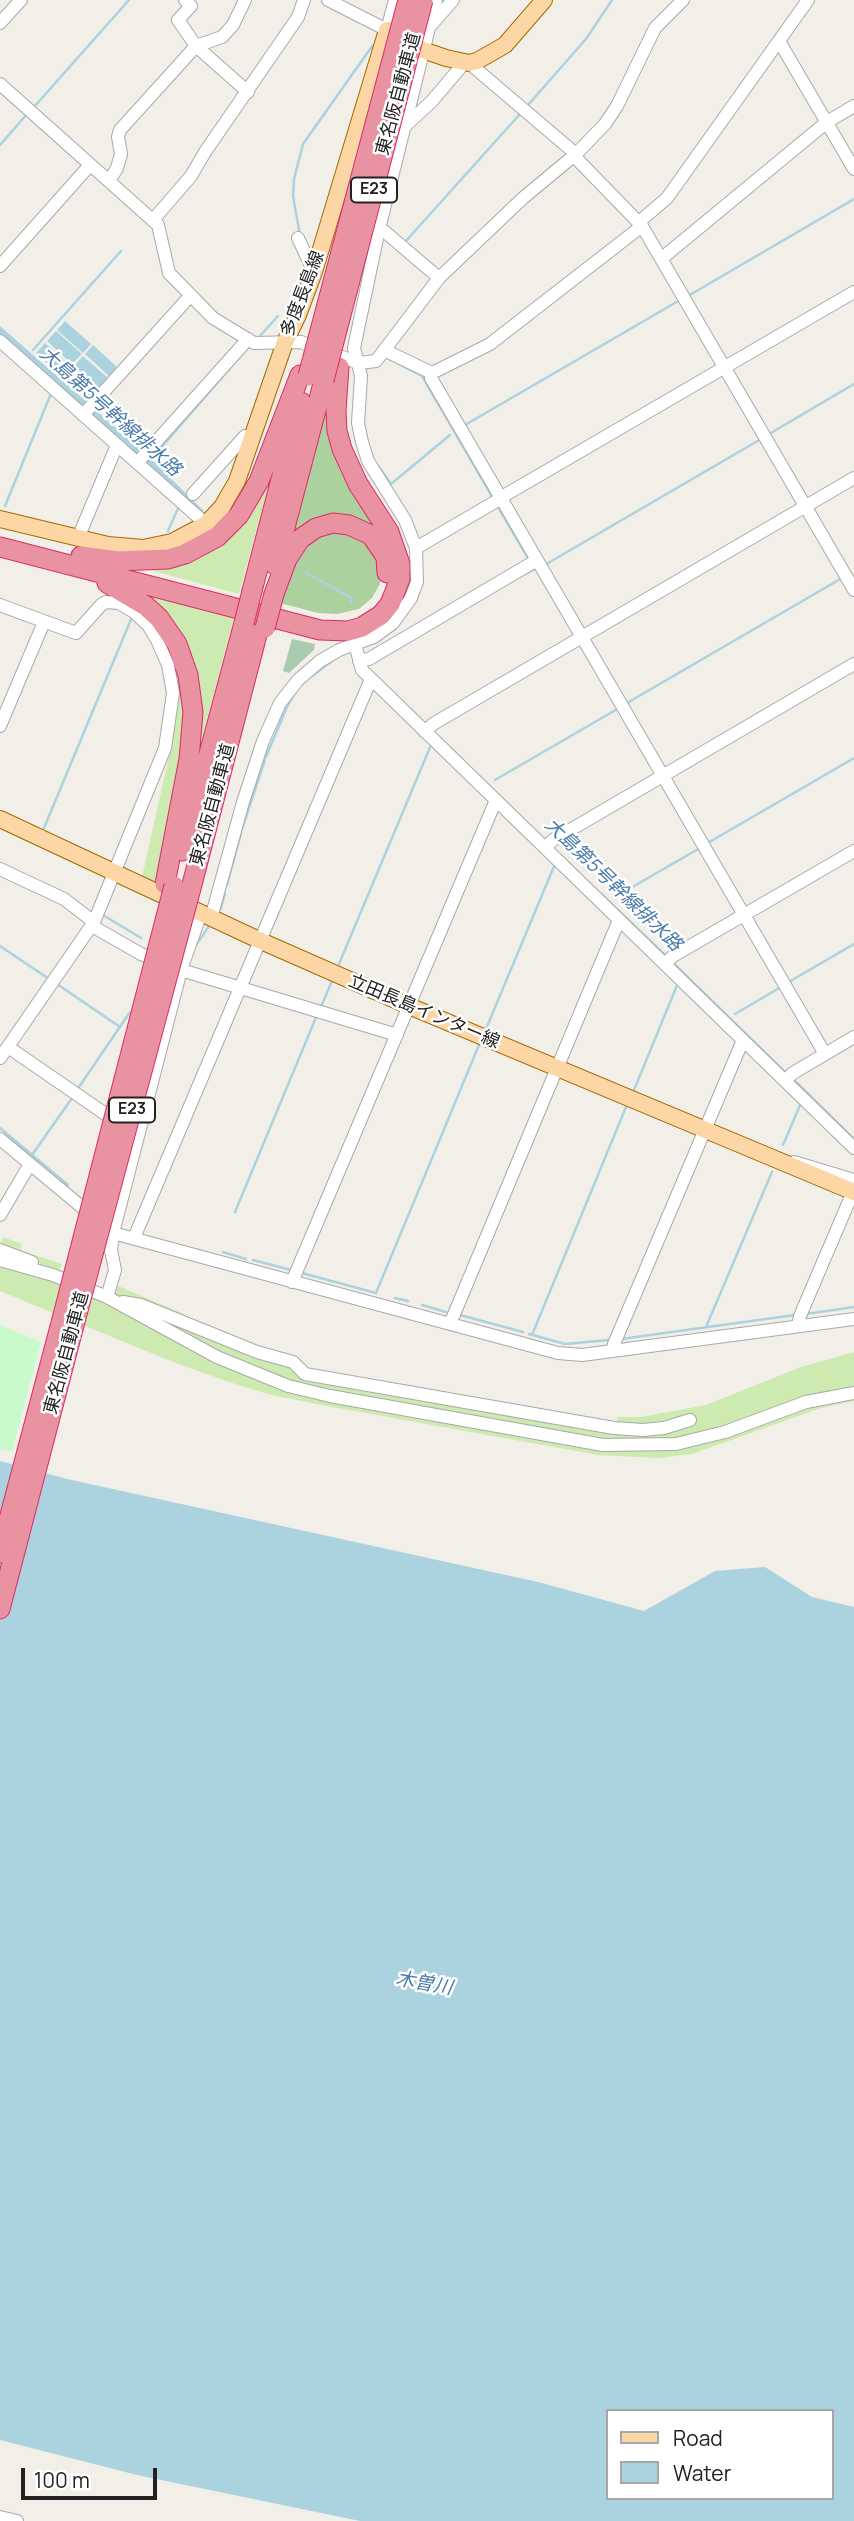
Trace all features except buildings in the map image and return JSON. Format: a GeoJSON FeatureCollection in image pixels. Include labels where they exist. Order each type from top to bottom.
{"type":"FeatureCollection","features":[{"type":"Feature","properties":{"kind":"highway","name":"東名阪自動車道"},"geometry":{"type":"LineString","coordinates":[[372,167],[408,0]]}},
{"type":"Feature","properties":{"kind":"highway","name":"東名阪自動車道"},"geometry":{"type":"LineString","coordinates":[[265,593],[311,377],[423,0]]}},
{"type":"Feature","properties":{"kind":"highway"},"geometry":{"type":"LineString","coordinates":[[79,554],[320,630],[348,631],[362,627],[381,615],[396,592],[400,579],[400,564],[389,532],[358,484],[342,449],[337,431],[336,411],[339,367],[372,167]]}},
{"type":"Feature","properties":{"kind":"highway"},"geometry":{"type":"LineString","coordinates":[[0,547],[79,554],[117,561],[168,559],[185,554],[217,537],[239,514],[259,481],[311,377]]}},
{"type":"Feature","properties":{"kind":"highway"},"geometry":{"type":"LineString","coordinates":[[0,535],[79,554],[298,614],[338,620],[366,612],[380,598],[387,577],[386,557],[376,541],[364,530],[341,523],[323,525],[308,533],[293,548],[284,567],[265,593],[256,626]]}},
{"type":"Feature","properties":{"kind":"highway"},"geometry":{"type":"LineString","coordinates":[[79,554],[159,618],[177,644],[188,675],[192,712],[176,887]]}},
{"type":"Feature","properties":{"kind":"highway","name":"東名阪自動車道"},"geometry":{"type":"LineString","coordinates":[[0,1553],[143,1004],[256,626]]}},
{"type":"Feature","properties":{"kind":"highway","name":"東名阪自動車道"},"geometry":{"type":"LineString","coordinates":[[0,1609],[176,887],[214,803],[225,771],[256,626]]}},
{"type":"Feature","properties":{"kind":"main road"},"geometry":{"type":"LineString","coordinates":[[387,30],[423,50],[467,62],[483,60],[505,45],[544,0]]}},
{"type":"Feature","properties":{"kind":"main road","name":"多度長島線"},"geometry":{"type":"LineString","coordinates":[[0,519],[79,554],[124,547],[143,548],[173,542],[206,524],[222,507],[237,481],[285,342],[314,272],[387,30]]}},
{"type":"Feature","properties":{"kind":"main road","name":"立田長島インター線"},"geometry":{"type":"LineString","coordinates":[[0,819],[261,941],[409,1006],[704,1128],[852,1197]]}},
{"type":"Feature","properties":{"kind":"street"},"geometry":{"type":"LineString","coordinates":[[0,23],[21,0]]}},
{"type":"Feature","properties":{"kind":"street"},"geometry":{"type":"LineString","coordinates":[[185,0],[191,6],[178,20],[196,46],[248,93]]}},
{"type":"Feature","properties":{"kind":"street"},"geometry":{"type":"LineString","coordinates":[[109,181],[121,154],[118,137],[120,130],[196,46],[222,37],[233,25],[245,0]]}},
{"type":"Feature","properties":{"kind":"street"},"geometry":{"type":"LineString","coordinates":[[153,220],[191,176],[248,93],[298,17],[304,0]]}},
{"type":"Feature","properties":{"kind":"street"},"geometry":{"type":"LineString","coordinates":[[328,0],[387,30],[395,0]]}},
{"type":"Feature","properties":{"kind":"street"},"geometry":{"type":"LineString","coordinates":[[112,1299],[115,1270],[111,1250],[113,1233],[181,970],[206,915],[263,741],[292,686],[311,667],[329,655],[384,631],[403,611],[417,582],[416,548],[405,520],[368,461],[362,442],[358,424],[361,376],[354,348],[380,225],[436,0]]}},
{"type":"Feature","properties":{"kind":"street"},"geometry":{"type":"LineString","coordinates":[[429,27],[453,0]]}},
{"type":"Feature","properties":{"kind":"street"},"geometry":{"type":"LineString","coordinates":[[0,84],[158,225],[169,273],[213,318],[254,342],[301,342],[359,363],[376,361],[439,278],[523,198],[575,155],[605,124],[617,106],[655,28],[683,0]]}},
{"type":"Feature","properties":{"kind":"street"},"geometry":{"type":"LineString","coordinates":[[432,373],[490,344],[641,224],[667,198],[808,0]]}},
{"type":"Feature","properties":{"kind":"street"},"geometry":{"type":"LineString","coordinates":[[779,41],[854,169]]}},
{"type":"Feature","properties":{"kind":"street"},"geometry":{"type":"LineString","coordinates":[[403,129],[467,62],[575,155],[641,224],[854,590]]}},
{"type":"Feature","properties":{"kind":"street"},"geometry":{"type":"LineString","coordinates":[[661,259],[827,122],[854,106]]}},
{"type":"Feature","properties":{"kind":"street"},"geometry":{"type":"LineString","coordinates":[[0,266],[90,165]]}},
{"type":"Feature","properties":{"kind":"street"},"geometry":{"type":"LineString","coordinates":[[334,206],[380,225],[439,278]]}},
{"type":"Feature","properties":{"kind":"street"},"geometry":{"type":"LineString","coordinates":[[298,238],[314,272]]}},
{"type":"Feature","properties":{"kind":"street"},"geometry":{"type":"LineString","coordinates":[[416,548],[854,292]]}},
{"type":"Feature","properties":{"kind":"street"},"geometry":{"type":"LineString","coordinates":[[87,411],[190,296]]}},
{"type":"Feature","properties":{"kind":"street"},"geometry":{"type":"LineString","coordinates":[[141,459],[248,339]]}},
{"type":"Feature","properties":{"kind":"street"},"geometry":{"type":"LineString","coordinates":[[0,341],[87,411],[117,445],[141,459],[206,524]]}},
{"type":"Feature","properties":{"kind":"street"},"geometry":{"type":"LineString","coordinates":[[384,350],[432,373]]}},
{"type":"Feature","properties":{"kind":"street"},"geometry":{"type":"LineString","coordinates":[[432,373],[431,378],[533,563],[582,637],[825,1054]]}},
{"type":"Feature","properties":{"kind":"street"},"geometry":{"type":"LineString","coordinates":[[193,494],[245,436],[252,438]]}},
{"type":"Feature","properties":{"kind":"street"},"geometry":{"type":"LineString","coordinates":[[79,554],[117,445]]}},
{"type":"Feature","properties":{"kind":"street"},"geometry":{"type":"LineString","coordinates":[[428,729],[854,478]]}},
{"type":"Feature","properties":{"kind":"street"},"geometry":{"type":"LineString","coordinates":[[363,660],[533,563]]}},
{"type":"Feature","properties":{"kind":"street"},"geometry":{"type":"LineString","coordinates":[[0,605],[76,633],[101,605],[106,602],[119,603],[148,625],[168,665],[173,693],[165,748],[93,924],[4,1053],[138,1136]]}},
{"type":"Feature","properties":{"kind":"street"},"geometry":{"type":"LineString","coordinates":[[0,726],[44,622]]}},
{"type":"Feature","properties":{"kind":"street"},"geometry":{"type":"LineString","coordinates":[[355,644],[363,660],[362,670],[428,729],[496,800],[548,845],[619,920],[668,961],[743,1040],[788,1078],[854,1148]]}},
{"type":"Feature","properties":{"kind":"street"},"geometry":{"type":"LineString","coordinates":[[548,845],[854,664]]}},
{"type":"Feature","properties":{"kind":"street"},"geometry":{"type":"LineString","coordinates":[[135,1238],[371,679]]}},
{"type":"Feature","properties":{"kind":"street"},"geometry":{"type":"LineString","coordinates":[[292,1282],[496,800]]}},
{"type":"Feature","properties":{"kind":"street"},"geometry":{"type":"LineString","coordinates":[[668,961],[854,851]]}},
{"type":"Feature","properties":{"kind":"street"},"geometry":{"type":"LineString","coordinates":[[0,869],[64,899],[93,924],[141,954],[240,989],[397,1035]]}},
{"type":"Feature","properties":{"kind":"street"},"geometry":{"type":"LineString","coordinates":[[450,1324],[619,920]]}},
{"type":"Feature","properties":{"kind":"street"},"geometry":{"type":"LineString","coordinates":[[788,1078],[854,1037]]}},
{"type":"Feature","properties":{"kind":"street"},"geometry":{"type":"LineString","coordinates":[[613,1351],[743,1040]]}},
{"type":"Feature","properties":{"kind":"street"},"geometry":{"type":"LineString","coordinates":[[0,1139],[113,1233],[569,1355],[854,1319]]}},
{"type":"Feature","properties":{"kind":"street"},"geometry":{"type":"LineString","coordinates":[[766,1155],[813,1166],[854,1180]]}},
{"type":"Feature","properties":{"kind":"street"},"geometry":{"type":"LineString","coordinates":[[0,1215],[30,1164]]}},
{"type":"Feature","properties":{"kind":"street"},"geometry":{"type":"LineString","coordinates":[[798,1326],[852,1197]]}},
{"type":"Feature","properties":{"kind":"street"},"geometry":{"type":"LineString","coordinates":[[0,1250],[36,1263],[53,1275]]}},
{"type":"Feature","properties":{"kind":"street"},"geometry":{"type":"LineString","coordinates":[[0,1260],[53,1275],[112,1299],[217,1357],[288,1386],[603,1445],[676,1444],[704,1438],[806,1402],[854,1393]]}},
{"type":"Feature","properties":{"kind":"street"},"geometry":{"type":"LineString","coordinates":[[112,1299],[141,1305],[257,1352],[293,1362],[305,1374],[614,1428],[664,1428],[690,1420]]}},
{"type":"Feature","properties":{"kind":"street"},"geometry":{"type":"LineString","coordinates":[[0,2518],[17,2521]]}},
{"type":"Feature","properties":{"kind":"green space"},"geometry":{"type":"Polygon","coordinates":[[[326,405],[384,533],[356,518],[289,543],[326,405]]]}},
{"type":"Feature","properties":{"kind":"green space"},"geometry":{"type":"Polygon","coordinates":[[[267,477],[270,480],[239,594],[146,569],[177,562],[267,477]]]}},
{"type":"Feature","properties":{"kind":"green space"},"geometry":{"type":"Polygon","coordinates":[[[334,528],[367,539],[382,571],[380,584],[372,598],[359,609],[337,614],[318,613],[280,603],[290,571],[305,543],[334,528]]]}},
{"type":"Feature","properties":{"kind":"green space"},"geometry":{"type":"Polygon","coordinates":[[[126,584],[235,614],[187,794],[195,683],[126,584]]]}},
{"type":"Feature","properties":{"kind":"green space"},"geometry":{"type":"Polygon","coordinates":[[[292,639],[315,644],[314,650],[289,673],[283,671],[292,639]]]}},
{"type":"Feature","properties":{"kind":"green space"},"geometry":{"type":"Polygon","coordinates":[[[164,641],[170,644],[185,697],[175,794],[154,884],[142,877],[170,752],[177,694],[171,653],[164,641]]]}},
{"type":"Feature","properties":{"kind":"green space"},"geometry":{"type":"Polygon","coordinates":[[[3,1237],[22,1244],[20,1250],[62,1264],[59,1272],[0,1245],[3,1237]]]}},
{"type":"Feature","properties":{"kind":"green space"},"geometry":{"type":"Polygon","coordinates":[[[0,1265],[48,1278],[110,1302],[212,1361],[282,1388],[604,1451],[673,1449],[807,1407],[854,1398],[854,1401],[818,1409],[692,1454],[660,1458],[598,1455],[316,1404],[229,1382],[0,1291],[0,1265]]]}},
{"type":"Feature","properties":{"kind":"green space"},"geometry":{"type":"Polygon","coordinates":[[[116,1285],[186,1315],[184,1320],[118,1297],[114,1291],[116,1285]]]}},
{"type":"Feature","properties":{"kind":"green space"},"geometry":{"type":"Polygon","coordinates":[[[136,1308],[290,1365],[616,1432],[665,1425],[618,1426],[617,1417],[641,1417],[706,1405],[801,1367],[854,1352],[854,1389],[675,1440],[618,1442],[331,1391],[290,1381],[221,1353],[136,1308]]]}},
{"type":"Feature","properties":{"kind":"green space"},"geometry":{"type":"Polygon","coordinates":[[[0,1325],[41,1342],[12,1452],[0,1449],[0,1325]]]}},
{"type":"Feature","properties":{"kind":"water"},"geometry":{"type":"Polygon","coordinates":[[[65,321],[91,344],[83,353],[57,330],[65,321]]]}},
{"type":"Feature","properties":{"kind":"water"},"geometry":{"type":"Polygon","coordinates":[[[0,326],[148,456],[246,345],[249,348],[152,460],[204,511],[201,514],[0,335],[0,326]]]}},
{"type":"Feature","properties":{"kind":"water"},"geometry":{"type":"Polygon","coordinates":[[[56,331],[82,354],[72,364],[47,341],[56,331]]]}},
{"type":"Feature","properties":{"kind":"water"},"geometry":{"type":"Polygon","coordinates":[[[45,343],[71,366],[62,376],[36,353],[45,343]]]}},
{"type":"Feature","properties":{"kind":"water"},"geometry":{"type":"Polygon","coordinates":[[[93,345],[117,367],[109,376],[85,354],[93,345]]]}},
{"type":"Feature","properties":{"kind":"water"},"geometry":{"type":"Polygon","coordinates":[[[83,356],[108,378],[99,388],[74,366],[83,356]]]}},
{"type":"Feature","properties":{"kind":"water"},"geometry":{"type":"Polygon","coordinates":[[[73,367],[98,389],[88,400],[64,378],[73,367]]]}},
{"type":"Feature","properties":{"kind":"water","name":"木曽川"},"geometry":{"type":"Polygon","coordinates":[[[0,1461],[67,1479],[538,1582],[644,1611],[715,1571],[765,1567],[812,1597],[854,1607],[854,2521],[360,2521],[137,2475],[0,2440],[0,1461]]]}},
{"type":"Feature","properties":{"kind":"waterway"},"geometry":{"type":"LineString","coordinates":[[34,107],[129,0]]}},
{"type":"Feature","properties":{"kind":"waterway"},"geometry":{"type":"LineString","coordinates":[[528,105],[586,39],[612,0]]}},
{"type":"Feature","properties":{"kind":"waterway"},"geometry":{"type":"LineString","coordinates":[[300,235],[293,196],[294,179],[303,144],[373,45]]}},
{"type":"Feature","properties":{"kind":"waterway"},"geometry":{"type":"LineString","coordinates":[[0,145],[28,113]]}},
{"type":"Feature","properties":{"kind":"waterway"},"geometry":{"type":"LineString","coordinates":[[405,242],[520,114]]}},
{"type":"Feature","properties":{"kind":"waterway"},"geometry":{"type":"LineString","coordinates":[[688,296],[854,199]]}},
{"type":"Feature","properties":{"kind":"waterway"},"geometry":{"type":"LineString","coordinates":[[33,350],[121,251]]}},
{"type":"Feature","properties":{"kind":"waterway"},"geometry":{"type":"LineString","coordinates":[[465,425],[680,300]]}},
{"type":"Feature","properties":{"kind":"waterway"},"geometry":{"type":"LineString","coordinates":[[259,337],[278,316]]}},
{"type":"Feature","properties":{"kind":"waterway"},"geometry":{"type":"LineString","coordinates":[[389,359],[422,376],[493,498]]}},
{"type":"Feature","properties":{"kind":"waterway"},"geometry":{"type":"LineString","coordinates":[[769,434],[854,384]]}},
{"type":"Feature","properties":{"kind":"waterway"},"geometry":{"type":"LineString","coordinates":[[5,506],[50,396]]}},
{"type":"Feature","properties":{"kind":"waterway"},"geometry":{"type":"LineString","coordinates":[[379,467],[391,484],[450,435]]}},
{"type":"Feature","properties":{"kind":"waterway"},"geometry":{"type":"LineString","coordinates":[[543,566],[761,439]]}},
{"type":"Feature","properties":{"kind":"waterway"},"geometry":{"type":"LineString","coordinates":[[168,531],[179,506]]}},
{"type":"Feature","properties":{"kind":"waterway"},"geometry":{"type":"LineString","coordinates":[[498,507],[528,558]]}},
{"type":"Feature","properties":{"kind":"waterway"},"geometry":{"type":"LineString","coordinates":[[520,577],[534,569],[533,567]]}},
{"type":"Feature","properties":{"kind":"waterway","name":"大島第5号幹線排水路"},"geometry":{"type":"LineString","coordinates":[[306,573],[350,597],[352,603]]}},
{"type":"Feature","properties":{"kind":"waterway"},"geometry":{"type":"LineString","coordinates":[[627,703],[842,578]]}},
{"type":"Feature","properties":{"kind":"waterway"},"geometry":{"type":"LineString","coordinates":[[44,828],[132,617],[130,616]]}},
{"type":"Feature","properties":{"kind":"waterway"},"geometry":{"type":"LineString","coordinates":[[312,676],[332,661]]}},
{"type":"Feature","properties":{"kind":"waterway"},"geometry":{"type":"LineString","coordinates":[[266,757],[295,693]]}},
{"type":"Feature","properties":{"kind":"waterway"},"geometry":{"type":"LineString","coordinates":[[495,780],[619,708]]}},
{"type":"Feature","properties":{"kind":"waterway"},"geometry":{"type":"LineString","coordinates":[[339,964],[431,745]]}},
{"type":"Feature","properties":{"kind":"waterway"},"geometry":{"type":"LineString","coordinates":[[706,844],[854,758]]}},
{"type":"Feature","properties":{"kind":"waterway"},"geometry":{"type":"LineString","coordinates":[[242,829],[265,760]]}},
{"type":"Feature","properties":{"kind":"waterway"},"geometry":{"type":"LineString","coordinates":[[227,885],[241,833]]}},
{"type":"Feature","properties":{"kind":"waterway"},"geometry":{"type":"LineString","coordinates":[[615,897],[700,848]]}},
{"type":"Feature","properties":{"kind":"waterway"},"geometry":{"type":"LineString","coordinates":[[486,1029],[555,864]]}},
{"type":"Feature","properties":{"kind":"waterway","name":"大島第5号幹線排水路"},"geometry":{"type":"LineString","coordinates":[[600,893],[666,956]]}},
{"type":"Feature","properties":{"kind":"waterway"},"geometry":{"type":"LineString","coordinates":[[220,910],[225,894]]}},
{"type":"Feature","properties":{"kind":"waterway"},"geometry":{"type":"LineString","coordinates":[[103,915],[141,938]]}},
{"type":"Feature","properties":{"kind":"waterway"},"geometry":{"type":"LineString","coordinates":[[196,945],[209,926]]}},
{"type":"Feature","properties":{"kind":"waterway"},"geometry":{"type":"LineString","coordinates":[[787,983],[854,944]]}},
{"type":"Feature","properties":{"kind":"waterway"},"geometry":{"type":"LineString","coordinates":[[0,946],[49,979]]}},
{"type":"Feature","properties":{"kind":"waterway","name":"大島第5号幹線排水路"},"geometry":{"type":"LineString","coordinates":[[673,963],[786,1073]]}},
{"type":"Feature","properties":{"kind":"waterway"},"geometry":{"type":"LineString","coordinates":[[320,1009],[332,981]]}},
{"type":"Feature","properties":{"kind":"waterway"},"geometry":{"type":"LineString","coordinates":[[634,1090],[678,983]]}},
{"type":"Feature","properties":{"kind":"waterway"},"geometry":{"type":"LineString","coordinates":[[57,984],[120,1027]]}},
{"type":"Feature","properties":{"kind":"waterway"},"geometry":{"type":"LineString","coordinates":[[735,1014],[781,987]]}},
{"type":"Feature","properties":{"kind":"waterway"},"geometry":{"type":"LineString","coordinates":[[77,1090],[130,1012]]}},
{"type":"Feature","properties":{"kind":"waterway"},"geometry":{"type":"LineString","coordinates":[[235,1212],[317,1015]]}},
{"type":"Feature","properties":{"kind":"waterway"},"geometry":{"type":"LineString","coordinates":[[376,1293],[479,1045]]}},
{"type":"Feature","properties":{"kind":"waterway","name":"大島第5号幹線排水路"},"geometry":{"type":"LineString","coordinates":[[794,1080],[854,1139]]}},
{"type":"Feature","properties":{"kind":"waterway"},"geometry":{"type":"LineString","coordinates":[[32,1155],[72,1098]]}},
{"type":"Feature","properties":{"kind":"waterway"},"geometry":{"type":"LineString","coordinates":[[783,1145],[801,1103]]}},
{"type":"Feature","properties":{"kind":"waterway"},"geometry":{"type":"LineString","coordinates":[[532,1335],[626,1107]]}},
{"type":"Feature","properties":{"kind":"waterway"},"geometry":{"type":"LineString","coordinates":[[0,1128],[68,1185]]}},
{"type":"Feature","properties":{"kind":"waterway"},"geometry":{"type":"LineString","coordinates":[[706,1327],[772,1172]]}},
{"type":"Feature","properties":{"kind":"waterway"},"geometry":{"type":"LineString","coordinates":[[223,1252],[246,1259]]}},
{"type":"Feature","properties":{"kind":"waterway"},"geometry":{"type":"LineString","coordinates":[[253,1260],[291,1270]]}},
{"type":"Feature","properties":{"kind":"waterway"},"geometry":{"type":"LineString","coordinates":[[302,1273],[376,1293]]}},
{"type":"Feature","properties":{"kind":"waterway"},"geometry":{"type":"LineString","coordinates":[[395,1298],[408,1301]]}},
{"type":"Feature","properties":{"kind":"waterway"},"geometry":{"type":"LineString","coordinates":[[422,1305],[446,1312]]}},
{"type":"Feature","properties":{"kind":"waterway"},"geometry":{"type":"LineString","coordinates":[[806,1314],[854,1307]]}},
{"type":"Feature","properties":{"kind":"waterway"},"geometry":{"type":"LineString","coordinates":[[460,1315],[523,1332]]}},
{"type":"Feature","properties":{"kind":"waterway"},"geometry":{"type":"LineString","coordinates":[[621,1339],[795,1315]]}},
{"type":"Feature","properties":{"kind":"waterway"},"geometry":{"type":"LineString","coordinates":[[529,1334],[565,1344],[609,1340]]}}]}
